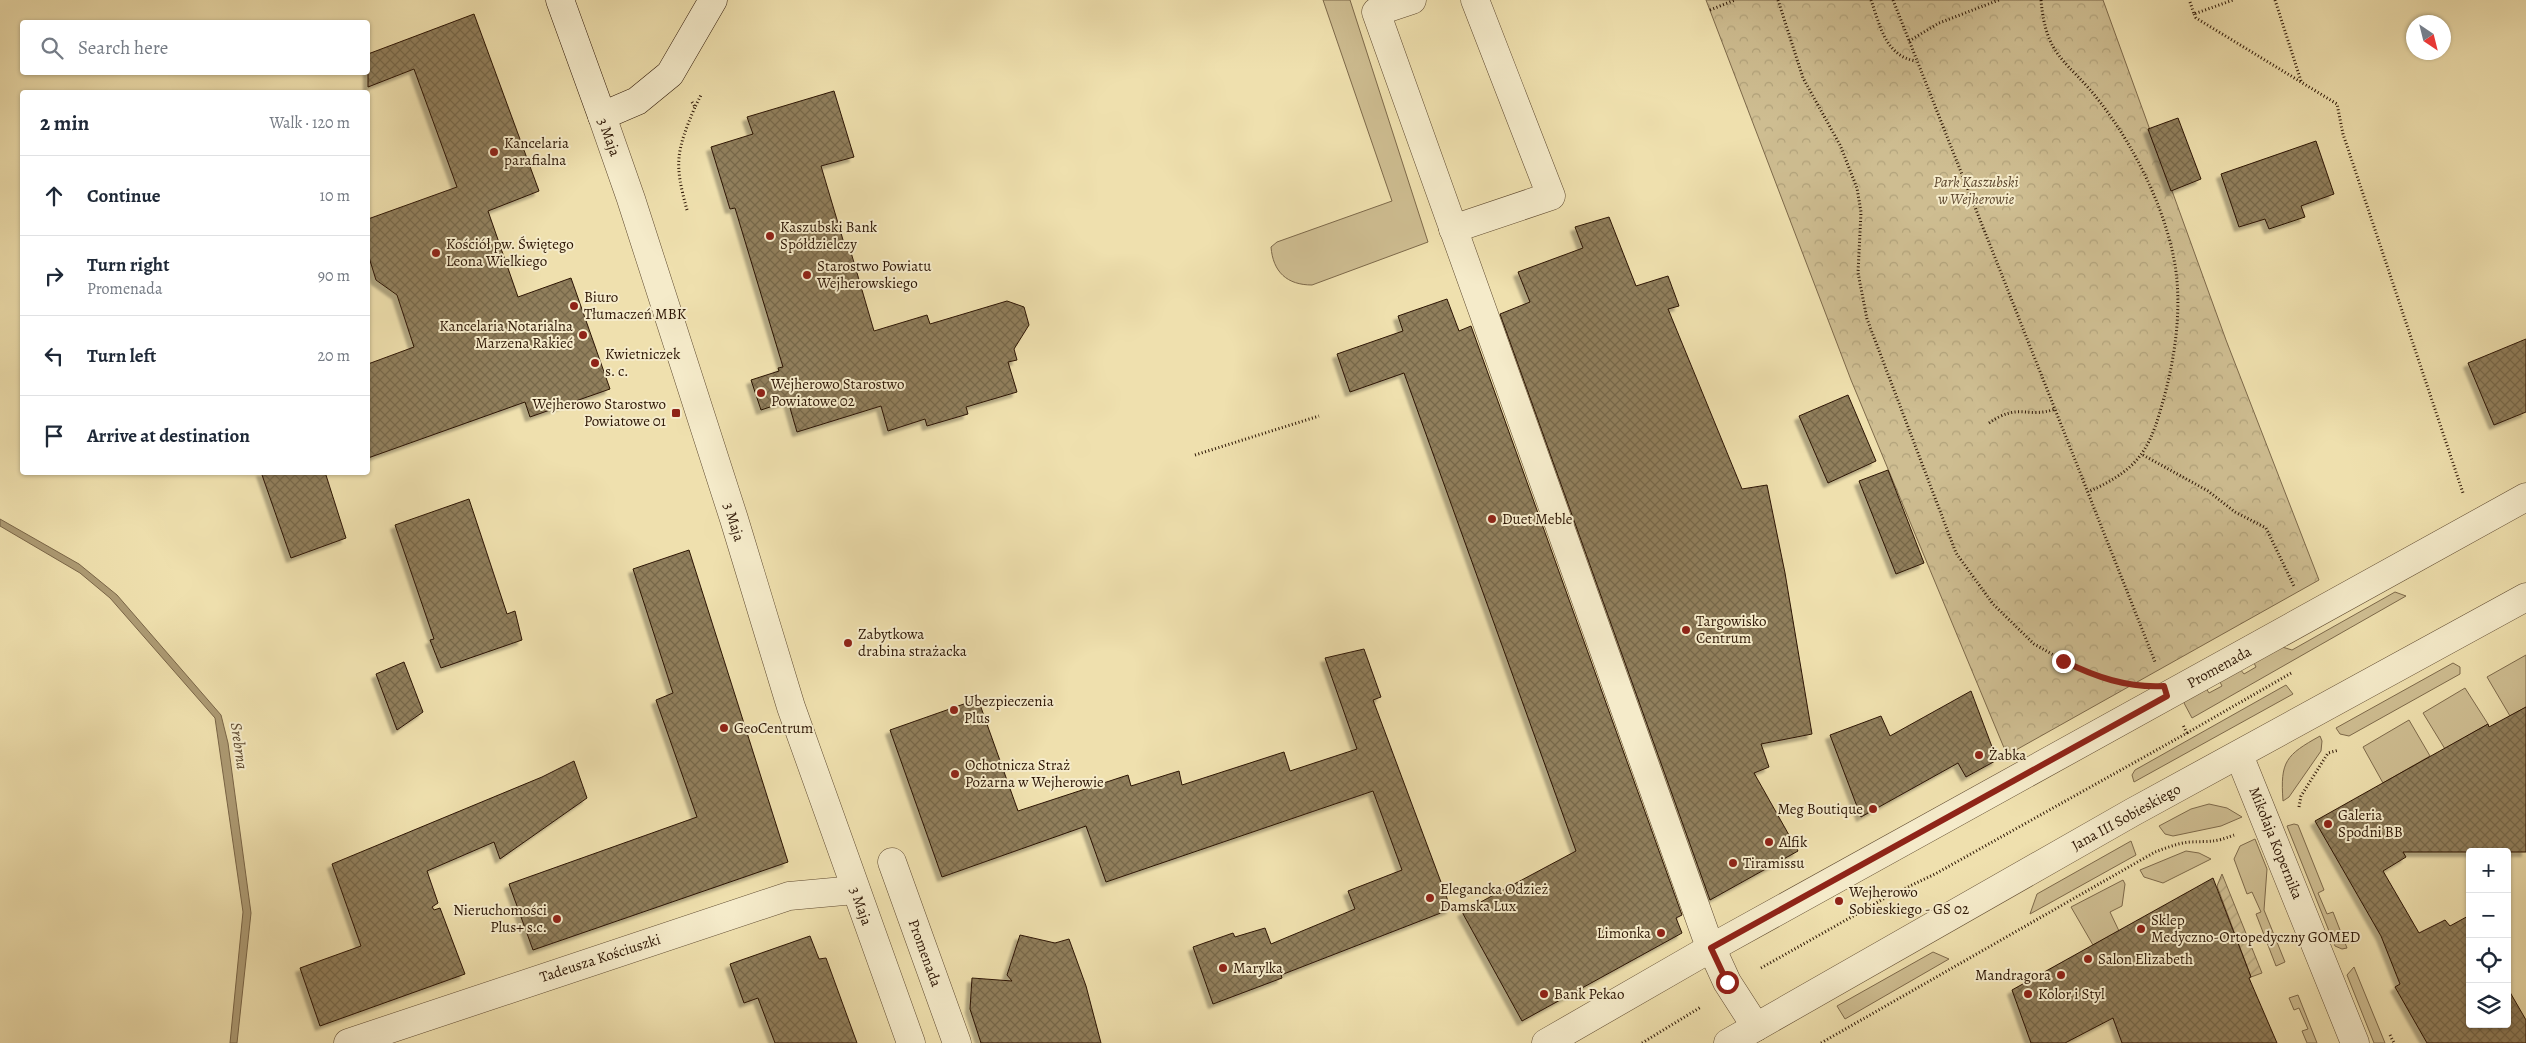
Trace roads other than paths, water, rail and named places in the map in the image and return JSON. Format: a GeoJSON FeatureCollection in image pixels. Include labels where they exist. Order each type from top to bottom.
{"type":"FeatureCollection","features":[{"type":"Feature","properties":{"kind":"street","name":"3 Maja"},"geometry":{"type":"LineString","coordinates":[[560,0],[631,199],[734,518],[790,707],[911,1043]]}},
{"type":"Feature","properties":{"kind":"street"},"geometry":{"type":"LineString","coordinates":[[602,116],[637,101],[670,74],[714,0]]}},
{"type":"Feature","properties":{"kind":"street"},"geometry":{"type":"LineString","coordinates":[[1412,0],[1376,12],[1711,948],[1730,988],[1756,1027]]}},
{"type":"Feature","properties":{"kind":"street"},"geometry":{"type":"LineString","coordinates":[[1453,229],[1550,196],[1476,0]]}},
{"type":"Feature","properties":{"kind":"street","name":"Promenada"},"geometry":{"type":"LineString","coordinates":[[1546,1043],[1711,948],[2526,497]]}},
{"type":"Feature","properties":{"kind":"street","name":"Jana III Sobieskiego"},"geometry":{"type":"LineString","coordinates":[[1728,1043],[2133,812],[2526,597]]}},
{"type":"Feature","properties":{"kind":"street","name":"Mikołaja Kopernika"},"geometry":{"type":"LineString","coordinates":[[2239,755],[2356,1043]]}},
{"type":"Feature","properties":{"kind":"street","name":"Promenada"},"geometry":{"type":"LineString","coordinates":[[892,862],[957,1043]]}},
{"type":"Feature","properties":{"kind":"street","name":"Tadeusza Kościuszki"},"geometry":{"type":"LineString","coordinates":[[348,1043],[789,896],[855,890]]}},
{"type":"Feature","properties":{"kind":"place","name":"Kancelaria parafialna"},"geometry":{"type":"Point","coordinates":[494,152]}},
{"type":"Feature","properties":{"kind":"place","name":"Kaszubski Bank Spółdzielczy"},"geometry":{"type":"Point","coordinates":[770,236]}},
{"type":"Feature","properties":{"kind":"place","name":"Kościół pw. Świętego Leona Wielkiego"},"geometry":{"type":"Point","coordinates":[436,253]}},
{"type":"Feature","properties":{"kind":"place","name":"Starostwo Powiatu Wejherowskiego"},"geometry":{"type":"Point","coordinates":[807,275]}},
{"type":"Feature","properties":{"kind":"place","name":"Biuro Tłumaczeń MBK"},"geometry":{"type":"Point","coordinates":[574,306]}},
{"type":"Feature","properties":{"kind":"place","name":"Kancelaria Notarialna Marzena Rakieć"},"geometry":{"type":"Point","coordinates":[583,335]}},
{"type":"Feature","properties":{"kind":"place","name":"Kwietniczek s. c."},"geometry":{"type":"Point","coordinates":[595,363]}},
{"type":"Feature","properties":{"kind":"place","name":"Wejherowo Starostwo Powiatowe 02"},"geometry":{"type":"Point","coordinates":[761,393]}},
{"type":"Feature","properties":{"kind":"place","name":"Wejherowo Starostwo Powiatowe 01"},"geometry":{"type":"Point","coordinates":[676,413]}},
{"type":"Feature","properties":{"kind":"place","name":"Duet Meble"},"geometry":{"type":"Point","coordinates":[1492,519]}},
{"type":"Feature","properties":{"kind":"place","name":"Targowisko Centrum"},"geometry":{"type":"Point","coordinates":[1686,630]}},
{"type":"Feature","properties":{"kind":"place","name":"Zabytkowa drabina strażacka"},"geometry":{"type":"Point","coordinates":[848,643]}},
{"type":"Feature","properties":{"kind":"place","name":"Ubezpieczenia Plus"},"geometry":{"type":"Point","coordinates":[954,710]}},
{"type":"Feature","properties":{"kind":"place","name":"GeoCentrum"},"geometry":{"type":"Point","coordinates":[724,728]}},
{"type":"Feature","properties":{"kind":"place","name":"Żabka"},"geometry":{"type":"Point","coordinates":[1979,755]}},
{"type":"Feature","properties":{"kind":"place","name":"Ochotnicza Straż Pożarna w Wejherowie"},"geometry":{"type":"Point","coordinates":[955,774]}},
{"type":"Feature","properties":{"kind":"place","name":"Meg Boutique"},"geometry":{"type":"Point","coordinates":[1873,809]}},
{"type":"Feature","properties":{"kind":"place","name":"Galeria Spodni BB"},"geometry":{"type":"Point","coordinates":[2328,824]}},
{"type":"Feature","properties":{"kind":"place","name":"Alfik"},"geometry":{"type":"Point","coordinates":[1769,842]}},
{"type":"Feature","properties":{"kind":"place","name":"Tiramissu"},"geometry":{"type":"Point","coordinates":[1733,863]}},
{"type":"Feature","properties":{"kind":"place","name":"Elegancka Odzież Damska Lux"},"geometry":{"type":"Point","coordinates":[1430,898]}},
{"type":"Feature","properties":{"kind":"place","name":"Wejherowo Sobieskiego - GS 02"},"geometry":{"type":"Point","coordinates":[1839,901]}},
{"type":"Feature","properties":{"kind":"place","name":"Nieruchomości Plus+ s.c."},"geometry":{"type":"Point","coordinates":[557,919]}},
{"type":"Feature","properties":{"kind":"place","name":"Sklep Medyczno-Ortopedyczny GOMED"},"geometry":{"type":"Point","coordinates":[2141,929]}},
{"type":"Feature","properties":{"kind":"place","name":"Limonka"},"geometry":{"type":"Point","coordinates":[1661,933]}},
{"type":"Feature","properties":{"kind":"place","name":"Salon Elizabeth"},"geometry":{"type":"Point","coordinates":[2088,959]}},
{"type":"Feature","properties":{"kind":"place","name":"Marylka"},"geometry":{"type":"Point","coordinates":[1223,968]}},
{"type":"Feature","properties":{"kind":"place","name":"Mandragora"},"geometry":{"type":"Point","coordinates":[2061,975]}},
{"type":"Feature","properties":{"kind":"place","name":"Bank Pekao"},"geometry":{"type":"Point","coordinates":[1544,994]}},
{"type":"Feature","properties":{"kind":"place","name":"Kolor i Styl"},"geometry":{"type":"Point","coordinates":[2028,994]}},
{"type":"Feature","properties":{"kind":"park label","name":"Park Kaszubski w Wejherowie"},"geometry":{"type":"Point","coordinates":[1976,190]}},
{"type":"Feature","properties":{"kind":"water label","name":"Srebrna"},"geometry":{"type":"Point","coordinates":[239,746]}}]}
